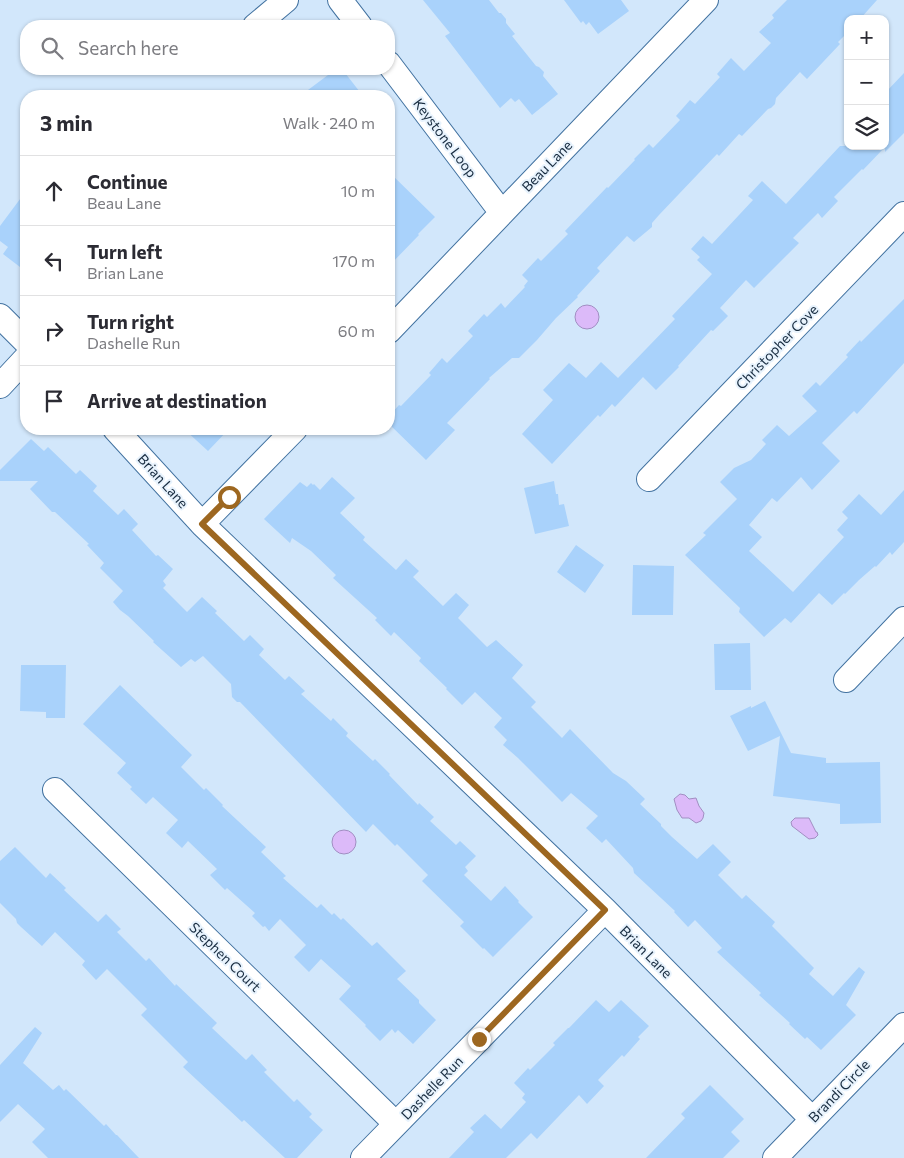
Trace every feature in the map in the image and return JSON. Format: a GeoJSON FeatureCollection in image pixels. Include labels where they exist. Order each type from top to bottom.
{"type":"FeatureCollection","features":[{"type":"Feature","properties":{"kind":"street"},"geometry":{"type":"LineString","coordinates":[[262,20],[286,0]]}},
{"type":"Feature","properties":{"kind":"street"},"geometry":{"type":"LineString","coordinates":[[340,0],[355,20]]}},
{"type":"Feature","properties":{"kind":"street","name":"Beau Lane"},"geometry":{"type":"LineString","coordinates":[[395,325],[706,0]]}},
{"type":"Feature","properties":{"kind":"street","name":"Keystone Loop"},"geometry":{"type":"LineString","coordinates":[[395,72],[502,213]]}},
{"type":"Feature","properties":{"kind":"street","name":"Christopher Cove"},"geometry":{"type":"LineString","coordinates":[[649,479],[904,214]]}},
{"type":"Feature","properties":{"kind":"street"},"geometry":{"type":"LineString","coordinates":[[0,316],[20,336]]}},
{"type":"Feature","properties":{"kind":"street"},"geometry":{"type":"LineString","coordinates":[[0,386],[20,364]]}},
{"type":"Feature","properties":{"kind":"street","name":"Brian Lane"},"geometry":{"type":"LineString","coordinates":[[121,435],[202,524],[605,910],[812,1119]]}},
{"type":"Feature","properties":{"kind":"street"},"geometry":{"type":"LineString","coordinates":[[202,524],[289,435]]}},
{"type":"Feature","properties":{"kind":"street"},"geometry":{"type":"LineString","coordinates":[[846,680],[904,619]]}},
{"type":"Feature","properties":{"kind":"street","name":"Stephen Court"},"geometry":{"type":"LineString","coordinates":[[55,790],[396,1124]]}},
{"type":"Feature","properties":{"kind":"street","name":"Dashelle Run"},"geometry":{"type":"LineString","coordinates":[[363,1158],[605,910]]}},
{"type":"Feature","properties":{"kind":"street","name":"Brandi Circle"},"geometry":{"type":"LineString","coordinates":[[775,1158],[904,1025]]}},
{"type":"Feature","properties":{"kind":"shaded area"},"geometry":{"type":"Polygon","coordinates":[[[587,305],[596,308],[599,317],[596,326],[587,329],[578,326],[575,317],[578,308],[587,305]]]}},
{"type":"Feature","properties":{"kind":"shaded area"},"geometry":{"type":"Polygon","coordinates":[[[680,794],[685,795],[689,799],[696,798],[704,813],[701,821],[696,823],[689,818],[682,818],[677,810],[674,799],[680,794]]]}},
{"type":"Feature","properties":{"kind":"shaded area"},"geometry":{"type":"Polygon","coordinates":[[[795,818],[809,818],[818,835],[815,838],[809,839],[792,826],[791,822],[795,818]]]}},
{"type":"Feature","properties":{"kind":"shaded area"},"geometry":{"type":"Polygon","coordinates":[[[344,830],[353,833],[356,842],[353,851],[344,854],[335,851],[332,842],[335,833],[344,830]]]}},
{"type":"Feature","properties":{"kind":"building"},"geometry":{"type":"Polygon","coordinates":[[[423,0],[489,0],[506,19],[506,23],[515,34],[512,36],[536,66],[544,72],[543,76],[558,94],[532,115],[519,99],[515,102],[511,98],[500,108],[445,36],[450,33],[423,0]]]}},
{"type":"Feature","properties":{"kind":"building"},"geometry":{"type":"Polygon","coordinates":[[[564,0],[621,0],[629,11],[598,34],[589,22],[586,25],[583,21],[581,23],[564,0]]]}},
{"type":"Feature","properties":{"kind":"building"},"geometry":{"type":"Polygon","coordinates":[[[787,0],[877,0],[864,15],[844,15],[844,36],[838,42],[840,44],[807,79],[800,72],[776,98],[775,104],[742,136],[739,134],[719,156],[717,154],[659,215],[652,223],[652,227],[634,242],[627,236],[597,268],[600,271],[578,297],[537,340],[519,358],[512,358],[489,378],[447,423],[455,430],[426,460],[395,430],[395,409],[399,405],[401,406],[431,375],[429,373],[442,358],[447,363],[473,336],[468,331],[484,314],[487,317],[501,303],[505,308],[525,287],[528,281],[522,275],[538,258],[541,261],[568,234],[565,231],[649,144],[653,148],[680,120],[676,116],[690,100],[695,104],[720,77],[717,74],[731,58],[744,71],[771,43],[759,32],[774,18],[772,15],[787,0]]]}},
{"type":"Feature","properties":{"kind":"building"},"geometry":{"type":"Polygon","coordinates":[[[904,73],[904,133],[889,148],[889,105],[889,89],[904,73]]]}},
{"type":"Feature","properties":{"kind":"building"},"geometry":{"type":"Polygon","coordinates":[[[328,75],[347,75],[358,90],[308,90],[328,75]]]}},
{"type":"Feature","properties":{"kind":"building"},"geometry":{"type":"Polygon","coordinates":[[[840,146],[844,146],[844,150],[882,150],[834,197],[838,201],[822,218],[818,213],[793,238],[799,243],[754,288],[746,280],[720,308],[728,316],[713,331],[711,330],[656,390],[643,377],[615,407],[612,404],[600,417],[598,415],[552,464],[522,434],[553,400],[543,390],[569,363],[586,378],[601,362],[618,378],[675,319],[672,316],[712,274],[697,260],[700,257],[691,249],[703,236],[712,244],[753,200],[748,196],[762,181],[786,204],[840,146]]]}},
{"type":"Feature","properties":{"kind":"building"},"geometry":{"type":"Polygon","coordinates":[[[395,178],[435,217],[395,260],[395,178]]]}},
{"type":"Feature","properties":{"kind":"building"},"geometry":{"type":"Polygon","coordinates":[[[20,199],[20,267],[3,254],[8,247],[0,241],[0,226],[20,199]]]}},
{"type":"Feature","properties":{"kind":"building"},"geometry":{"type":"Polygon","coordinates":[[[904,299],[904,363],[857,414],[854,411],[822,443],[840,461],[812,490],[801,477],[777,502],[772,498],[749,525],[762,537],[749,551],[793,592],[844,537],[837,530],[848,518],[842,512],[859,494],[881,515],[904,490],[904,542],[892,555],[890,552],[876,567],[832,605],[819,593],[791,623],[785,618],[764,637],[739,612],[740,608],[685,555],[706,535],[703,533],[737,499],[720,482],[734,468],[751,460],[766,444],[762,440],[777,425],[789,436],[817,411],[802,396],[816,382],[820,386],[848,357],[846,355],[860,340],[861,342],[904,299]]]}},
{"type":"Feature","properties":{"kind":"building"},"geometry":{"type":"Polygon","coordinates":[[[191,435],[223,435],[208,451],[191,435]]]}},
{"type":"Feature","properties":{"kind":"building"},"geometry":{"type":"Polygon","coordinates":[[[31,439],[44,451],[48,447],[76,474],[80,470],[97,486],[93,491],[118,515],[124,509],[138,524],[132,530],[156,556],[158,555],[173,569],[163,581],[166,585],[163,588],[187,612],[202,597],[217,611],[215,613],[244,641],[250,635],[264,649],[259,655],[285,680],[289,676],[305,691],[301,694],[331,721],[333,718],[348,733],[346,736],[373,761],[375,759],[418,805],[419,803],[434,817],[430,821],[456,845],[460,841],[476,856],[465,867],[468,871],[464,875],[491,901],[505,886],[519,901],[533,917],[493,957],[460,926],[464,922],[422,881],[428,875],[397,844],[395,846],[373,824],[366,832],[240,702],[237,702],[232,697],[231,684],[203,656],[195,662],[191,659],[181,667],[120,610],[113,602],[123,591],[100,568],[104,563],[87,545],[89,544],[55,512],[52,512],[30,489],[38,481],[0,481],[0,470],[31,439]]]}},
{"type":"Feature","properties":{"kind":"building"},"geometry":{"type":"Polygon","coordinates":[[[332,477],[355,498],[340,513],[365,537],[363,540],[396,570],[406,559],[419,571],[413,577],[443,606],[456,593],[469,605],[458,618],[487,647],[496,640],[523,665],[512,678],[536,702],[531,707],[562,738],[570,729],[613,773],[626,781],[645,799],[640,804],[672,837],[697,859],[713,844],[731,862],[718,875],[742,899],[746,895],[775,922],[772,926],[814,968],[809,974],[833,996],[859,967],[865,972],[846,1005],[856,1015],[821,1050],[807,1037],[805,1039],[789,1024],[759,995],[761,993],[717,952],[722,948],[695,920],[688,927],[675,911],[634,873],[633,868],[606,839],[602,843],[586,828],[598,816],[571,793],[562,802],[503,745],[507,740],[494,727],[502,718],[475,692],[462,705],[419,661],[421,658],[394,632],[391,636],[375,620],[377,618],[333,578],[336,575],[311,551],[292,538],[290,543],[264,519],[300,482],[307,487],[311,483],[314,484],[320,490],[332,477]]]}},
{"type":"Feature","properties":{"kind":"building"},"geometry":{"type":"Polygon","coordinates":[[[554,481],[559,505],[564,504],[569,526],[535,534],[524,488],[554,481]]]}},
{"type":"Feature","properties":{"kind":"building"},"geometry":{"type":"Polygon","coordinates":[[[576,545],[604,565],[585,593],[557,572],[576,545]]]}},
{"type":"Feature","properties":{"kind":"building"},"geometry":{"type":"Polygon","coordinates":[[[633,565],[674,566],[673,615],[632,615],[633,565]]]}},
{"type":"Feature","properties":{"kind":"building"},"geometry":{"type":"Polygon","coordinates":[[[750,643],[751,690],[715,690],[714,644],[750,643]]]}},
{"type":"Feature","properties":{"kind":"building"},"geometry":{"type":"Polygon","coordinates":[[[21,665],[66,665],[65,718],[46,718],[46,712],[20,711],[21,665]]]}},
{"type":"Feature","properties":{"kind":"building"},"geometry":{"type":"Polygon","coordinates":[[[120,685],[192,755],[181,767],[204,790],[206,788],[222,806],[266,847],[261,852],[286,876],[283,878],[317,908],[321,904],[332,915],[334,913],[341,920],[343,918],[372,946],[377,942],[406,971],[397,979],[436,1020],[413,1044],[398,1030],[395,1033],[392,1029],[380,1041],[339,999],[351,986],[321,959],[309,972],[294,957],[306,945],[280,919],[269,931],[265,926],[263,927],[252,916],[255,913],[227,888],[225,890],[210,875],[217,869],[188,841],[182,848],[166,833],[178,820],[153,797],[146,804],[130,789],[132,787],[117,773],[126,763],[83,724],[120,685]]]}},
{"type":"Feature","properties":{"kind":"building"},"geometry":{"type":"Polygon","coordinates":[[[765,701],[791,753],[826,758],[826,763],[880,762],[881,823],[840,824],[840,804],[773,796],[780,736],[748,751],[730,716],[765,701]]]}},
{"type":"Feature","properties":{"kind":"building"},"geometry":{"type":"Polygon","coordinates":[[[15,847],[46,878],[50,873],[66,888],[64,890],[98,922],[106,914],[121,929],[117,932],[146,961],[149,958],[175,986],[176,984],[217,1023],[212,1028],[246,1060],[252,1054],[267,1070],[264,1072],[294,1102],[297,1099],[312,1114],[309,1117],[323,1130],[297,1158],[285,1158],[244,1120],[242,1122],[183,1067],[188,1062],[141,1015],[147,1009],[107,969],[96,980],[82,965],[85,961],[55,932],[42,946],[17,923],[16,919],[0,903],[0,861],[15,847]]]}},
{"type":"Feature","properties":{"kind":"building"},"geometry":{"type":"Polygon","coordinates":[[[596,1000],[609,1012],[621,1000],[649,1026],[638,1037],[640,1039],[624,1057],[622,1055],[598,1080],[604,1086],[587,1104],[579,1095],[537,1139],[531,1133],[506,1158],[449,1158],[474,1132],[470,1128],[485,1114],[501,1129],[526,1102],[522,1098],[525,1094],[514,1083],[555,1045],[553,1043],[596,1000]]]}},
{"type":"Feature","properties":{"kind":"building"},"geometry":{"type":"Polygon","coordinates":[[[35,1027],[42,1033],[23,1063],[53,1090],[59,1085],[64,1091],[66,1089],[104,1126],[106,1124],[139,1158],[48,1158],[32,1142],[45,1129],[18,1104],[0,1122],[0,1065],[35,1027]]]}},
{"type":"Feature","properties":{"kind":"building"},"geometry":{"type":"Polygon","coordinates":[[[710,1085],[744,1119],[731,1132],[740,1141],[723,1158],[646,1158],[685,1118],[681,1114],[710,1085]]]}},
{"type":"Feature","properties":{"kind":"route"},"geometry":{"type":"LineString","coordinates":[[229,497],[202,524],[605,910],[479,1039]]}}]}
